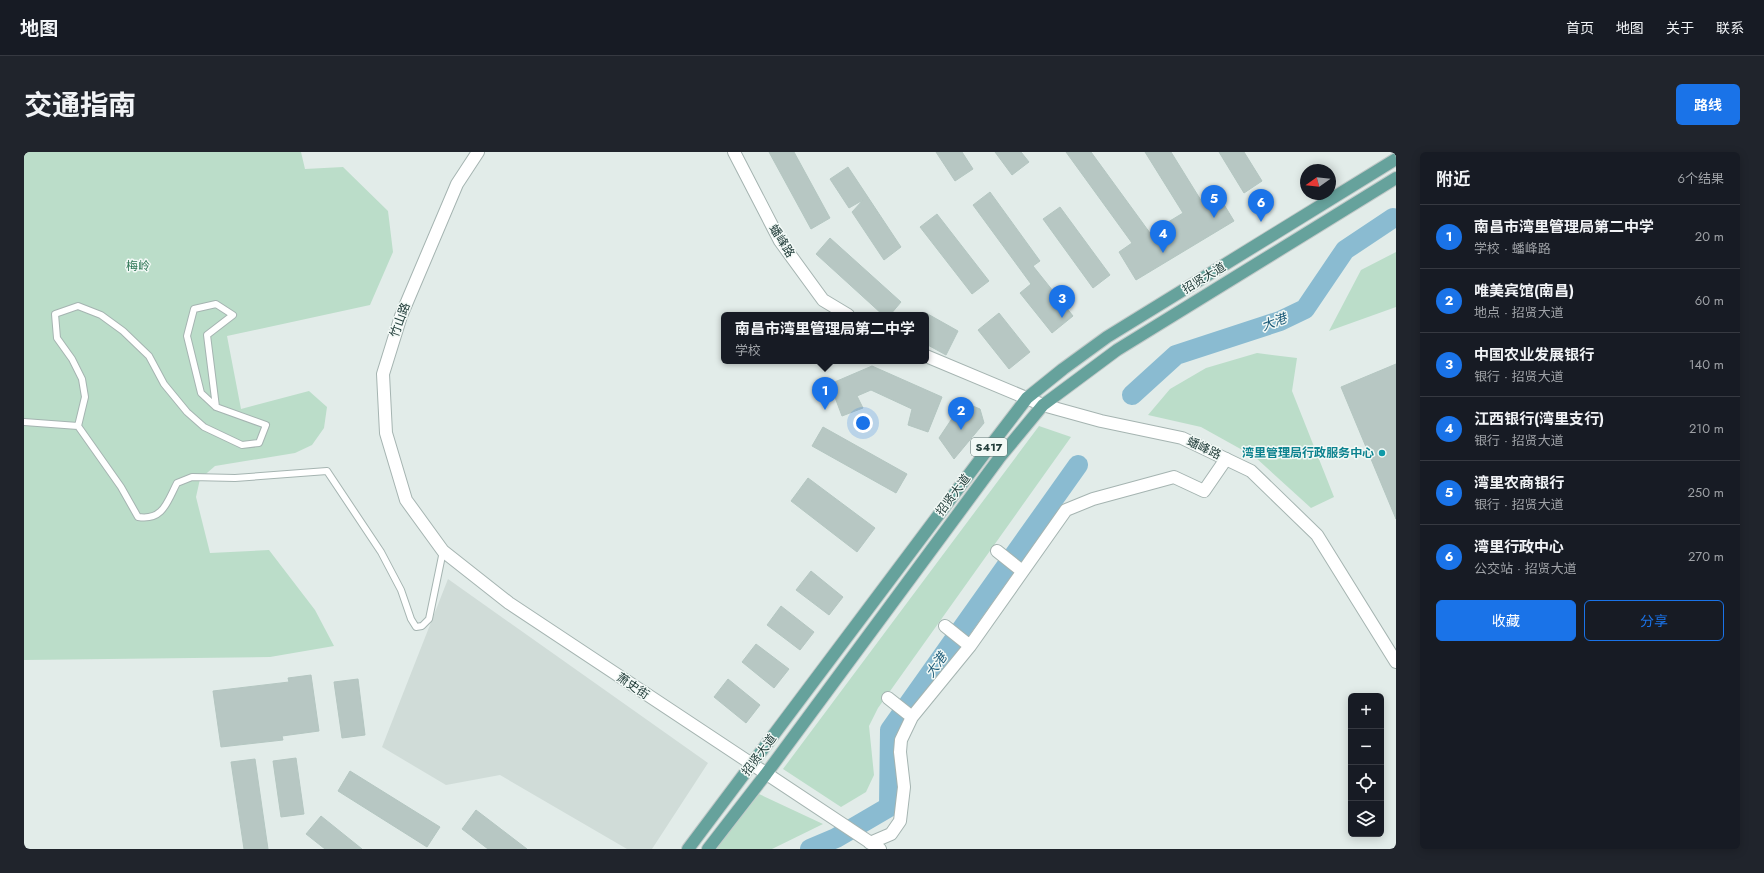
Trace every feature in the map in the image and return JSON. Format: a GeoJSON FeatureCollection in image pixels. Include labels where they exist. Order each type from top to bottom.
{"type":"FeatureCollection","features":[{"type":"Feature","properties":{"kind":"main road","name":"招贤大道"},"geometry":{"type":"LineString","coordinates":[[688,849],[1027,398],[1063,369],[1107,337],[1396,159]]}},
{"type":"Feature","properties":{"kind":"main road","name":"招贤大道"},"geometry":{"type":"LineString","coordinates":[[708,849],[766,774],[1000,457],[1043,405],[1118,350],[1396,178]]}},
{"type":"Feature","properties":{"kind":"street","name":"竹山路"},"geometry":{"type":"LineString","coordinates":[[406,500],[386,433],[383,374],[401,316],[456,184],[478,152]]}},
{"type":"Feature","properties":{"kind":"street","name":"蟠峰路"},"geometry":{"type":"LineString","coordinates":[[734,152],[780,241],[824,300],[843,312]]}},
{"type":"Feature","properties":{"kind":"street","name":"蟠峰路"},"geometry":{"type":"LineString","coordinates":[[929,357],[1043,405],[1101,421],[1182,438],[1252,471],[1317,535],[1396,662]]}},
{"type":"Feature","properties":{"kind":"street"},"geometry":{"type":"LineString","coordinates":[[872,846],[891,834],[900,821],[904,787],[900,752],[901,740],[912,717],[970,646],[1066,510],[1093,499],[1174,476],[1204,490],[1226,459]]}},
{"type":"Feature","properties":{"kind":"street","name":"萧史街"},"geometry":{"type":"LineString","coordinates":[[406,500],[443,550],[509,603],[817,807],[872,846]]}},
{"type":"Feature","properties":{"kind":"street"},"geometry":{"type":"LineString","coordinates":[[997,551],[1022,571]]}},
{"type":"Feature","properties":{"kind":"street"},"geometry":{"type":"LineString","coordinates":[[945,626],[970,646]]}},
{"type":"Feature","properties":{"kind":"street"},"geometry":{"type":"LineString","coordinates":[[888,698],[912,717]]}},
{"type":"Feature","properties":{"kind":"lane"},"geometry":{"type":"LineString","coordinates":[[216,407],[207,335],[233,315],[216,304],[194,309],[186,336],[201,393],[216,407],[266,425],[259,443],[242,445],[204,427],[187,412],[164,384],[149,356],[123,331],[101,315],[78,306],[55,314],[57,338],[72,359],[82,379],[85,397],[78,426],[121,487],[138,517],[149,519],[161,512],[177,483],[192,477],[235,478],[327,472],[382,552],[401,590],[411,620],[416,627],[422,626],[429,619],[443,550]]}},
{"type":"Feature","properties":{"kind":"lane"},"geometry":{"type":"LineString","coordinates":[[24,422],[78,426]]}},
{"type":"Feature","properties":{"kind":"shaded area"},"geometry":{"type":"Polygon","coordinates":[[[448,579],[708,763],[652,849],[627,849],[500,775],[446,785],[382,747],[448,579]]]}},
{"type":"Feature","properties":{"kind":"green space","name":"梅岭"},"geometry":{"type":"Polygon","coordinates":[[[24,152],[301,152],[305,169],[343,167],[388,211],[393,252],[370,305],[227,336],[241,409],[309,391],[327,407],[324,428],[312,445],[295,453],[215,466],[200,479],[196,497],[210,553],[269,550],[315,610],[334,646],[270,657],[24,660],[24,152]]]}},
{"type":"Feature","properties":{"kind":"green space"},"geometry":{"type":"Polygon","coordinates":[[[1396,252],[1396,307],[1329,331],[1361,270],[1396,252]]]}},
{"type":"Feature","properties":{"kind":"green space"},"geometry":{"type":"Polygon","coordinates":[[[1257,353],[1297,358],[1292,391],[1334,497],[1311,508],[1255,457],[1201,427],[1148,415],[1170,389],[1206,368],[1257,353]]]}},
{"type":"Feature","properties":{"kind":"green space"},"geometry":{"type":"Polygon","coordinates":[[[1039,426],[1071,437],[878,708],[869,726],[874,775],[866,792],[841,807],[783,769],[1039,426]]]}},
{"type":"Feature","properties":{"kind":"green space"},"geometry":{"type":"Polygon","coordinates":[[[759,794],[823,824],[772,849],[716,849],[759,794]]]}},
{"type":"Feature","properties":{"kind":"building"},"geometry":{"type":"Polygon","coordinates":[[[769,152],[794,152],[830,218],[811,229],[769,152]]]}},
{"type":"Feature","properties":{"kind":"building"},"geometry":{"type":"Polygon","coordinates":[[[936,152],[962,152],[973,169],[955,181],[936,152]]]}},
{"type":"Feature","properties":{"kind":"building"},"geometry":{"type":"Polygon","coordinates":[[[995,152],[1021,152],[1029,162],[1012,175],[995,152]]]}},
{"type":"Feature","properties":{"kind":"building"},"geometry":{"type":"Polygon","coordinates":[[[1066,152],[1091,152],[1150,233],[1183,213],[1145,152],[1171,152],[1202,202],[1217,193],[1234,221],[1136,280],[1119,252],[1132,243],[1066,152]]]}},
{"type":"Feature","properties":{"kind":"building"},"geometry":{"type":"Polygon","coordinates":[[[1219,152],[1244,152],[1262,181],[1244,193],[1219,152]]]}},
{"type":"Feature","properties":{"kind":"building"},"geometry":{"type":"Polygon","coordinates":[[[848,167],[901,247],[884,260],[852,212],[863,200],[849,208],[830,179],[848,167]]]}},
{"type":"Feature","properties":{"kind":"building"},"geometry":{"type":"Polygon","coordinates":[[[990,192],[1040,261],[1033,266],[1073,316],[1052,333],[1020,293],[1031,284],[973,205],[990,192]]]}},
{"type":"Feature","properties":{"kind":"building"},"geometry":{"type":"Polygon","coordinates":[[[1060,207],[1110,275],[1093,288],[1043,219],[1060,207]]]}},
{"type":"Feature","properties":{"kind":"building"},"geometry":{"type":"Polygon","coordinates":[[[937,214],[989,281],[972,294],[920,227],[937,214]]]}},
{"type":"Feature","properties":{"kind":"building"},"geometry":{"type":"Polygon","coordinates":[[[830,238],[901,302],[893,312],[880,312],[816,254],[830,238]]]}},
{"type":"Feature","properties":{"kind":"building"},"geometry":{"type":"Polygon","coordinates":[[[999,313],[1030,352],[1009,369],[978,330],[999,313]]]}},
{"type":"Feature","properties":{"kind":"building"},"geometry":{"type":"Polygon","coordinates":[[[929,315],[958,331],[946,355],[929,346],[929,315]]]}},
{"type":"Feature","properties":{"kind":"building","name":"湾里管理局行政服务中心"},"geometry":{"type":"Polygon","coordinates":[[[1396,364],[1396,519],[1341,387],[1396,364]]]}},
{"type":"Feature","properties":{"kind":"building"},"geometry":{"type":"Polygon","coordinates":[[[872,366],[942,397],[928,432],[908,425],[912,409],[871,390],[857,396],[863,408],[842,416],[830,384],[872,366]]]}},
{"type":"Feature","properties":{"kind":"building"},"geometry":{"type":"Polygon","coordinates":[[[963,402],[980,409],[984,423],[954,459],[939,438],[963,402]]]}},
{"type":"Feature","properties":{"kind":"building"},"geometry":{"type":"Polygon","coordinates":[[[823,427],[907,474],[896,493],[812,446],[823,427]]]}},
{"type":"Feature","properties":{"kind":"building"},"geometry":{"type":"Polygon","coordinates":[[[808,478],[875,528],[857,552],[791,501],[808,478]]]}},
{"type":"Feature","properties":{"kind":"building"},"geometry":{"type":"Polygon","coordinates":[[[811,571],[843,597],[829,615],[796,590],[811,571]]]}},
{"type":"Feature","properties":{"kind":"building"},"geometry":{"type":"Polygon","coordinates":[[[781,606],[814,632],[800,650],[767,625],[781,606]]]}},
{"type":"Feature","properties":{"kind":"building"},"geometry":{"type":"Polygon","coordinates":[[[756,644],[789,669],[774,688],[742,662],[756,644]]]}},
{"type":"Feature","properties":{"kind":"building"},"geometry":{"type":"Polygon","coordinates":[[[311,675],[319,731],[282,736],[283,740],[221,747],[213,691],[289,682],[288,678],[311,675]]]}},
{"type":"Feature","properties":{"kind":"building"},"geometry":{"type":"Polygon","coordinates":[[[358,679],[365,735],[342,738],[334,682],[358,679]]]}},
{"type":"Feature","properties":{"kind":"building"},"geometry":{"type":"Polygon","coordinates":[[[728,679],[760,705],[746,723],[714,697],[728,679]]]}},
{"type":"Feature","properties":{"kind":"building"},"geometry":{"type":"Polygon","coordinates":[[[296,758],[304,814],[281,817],[273,761],[296,758]]]}},
{"type":"Feature","properties":{"kind":"building"},"geometry":{"type":"Polygon","coordinates":[[[255,759],[268,849],[244,849],[231,762],[255,759]]]}},
{"type":"Feature","properties":{"kind":"building"},"geometry":{"type":"Polygon","coordinates":[[[350,771],[440,827],[427,847],[338,791],[350,771]]]}},
{"type":"Feature","properties":{"kind":"building"},"geometry":{"type":"Polygon","coordinates":[[[476,810],[527,849],[488,849],[462,829],[476,810]]]}},
{"type":"Feature","properties":{"kind":"building"},"geometry":{"type":"Polygon","coordinates":[[[321,816],[362,849],[325,849],[306,834],[321,816]]]}},
{"type":"Feature","properties":{"kind":"waterway","name":"大港"},"geometry":{"type":"LineString","coordinates":[[1132,395],[1176,355],[1280,321],[1305,309],[1345,250],[1393,218]]}},
{"type":"Feature","properties":{"kind":"waterway","name":"大港"},"geometry":{"type":"LineString","coordinates":[[810,849],[836,838],[889,807],[890,730],[1078,465]]}},
{"type":"Feature","properties":{"kind":"place","name":"湾里农商银行"},"geometry":{"type":"Point","coordinates":[1214,218]}},
{"type":"Feature","properties":{"kind":"place","name":"湾里行政中心"},"geometry":{"type":"Point","coordinates":[1261,222]}},
{"type":"Feature","properties":{"kind":"place","name":"江西银行(湾里支行)"},"geometry":{"type":"Point","coordinates":[1163,253]}},
{"type":"Feature","properties":{"kind":"place","name":"中国农业发展银行"},"geometry":{"type":"Point","coordinates":[1062,318]}},
{"type":"Feature","properties":{"kind":"place","name":"南昌市湾里管理局第二中学"},"geometry":{"type":"Point","coordinates":[825,410]}},
{"type":"Feature","properties":{"kind":"place","name":"唯美宾馆(南昌)"},"geometry":{"type":"Point","coordinates":[961,430]}},
{"type":"Feature","properties":{"kind":"place","name":"湾里管理局行政服务中心"},"geometry":{"type":"Point","coordinates":[1382,453]}}]}
